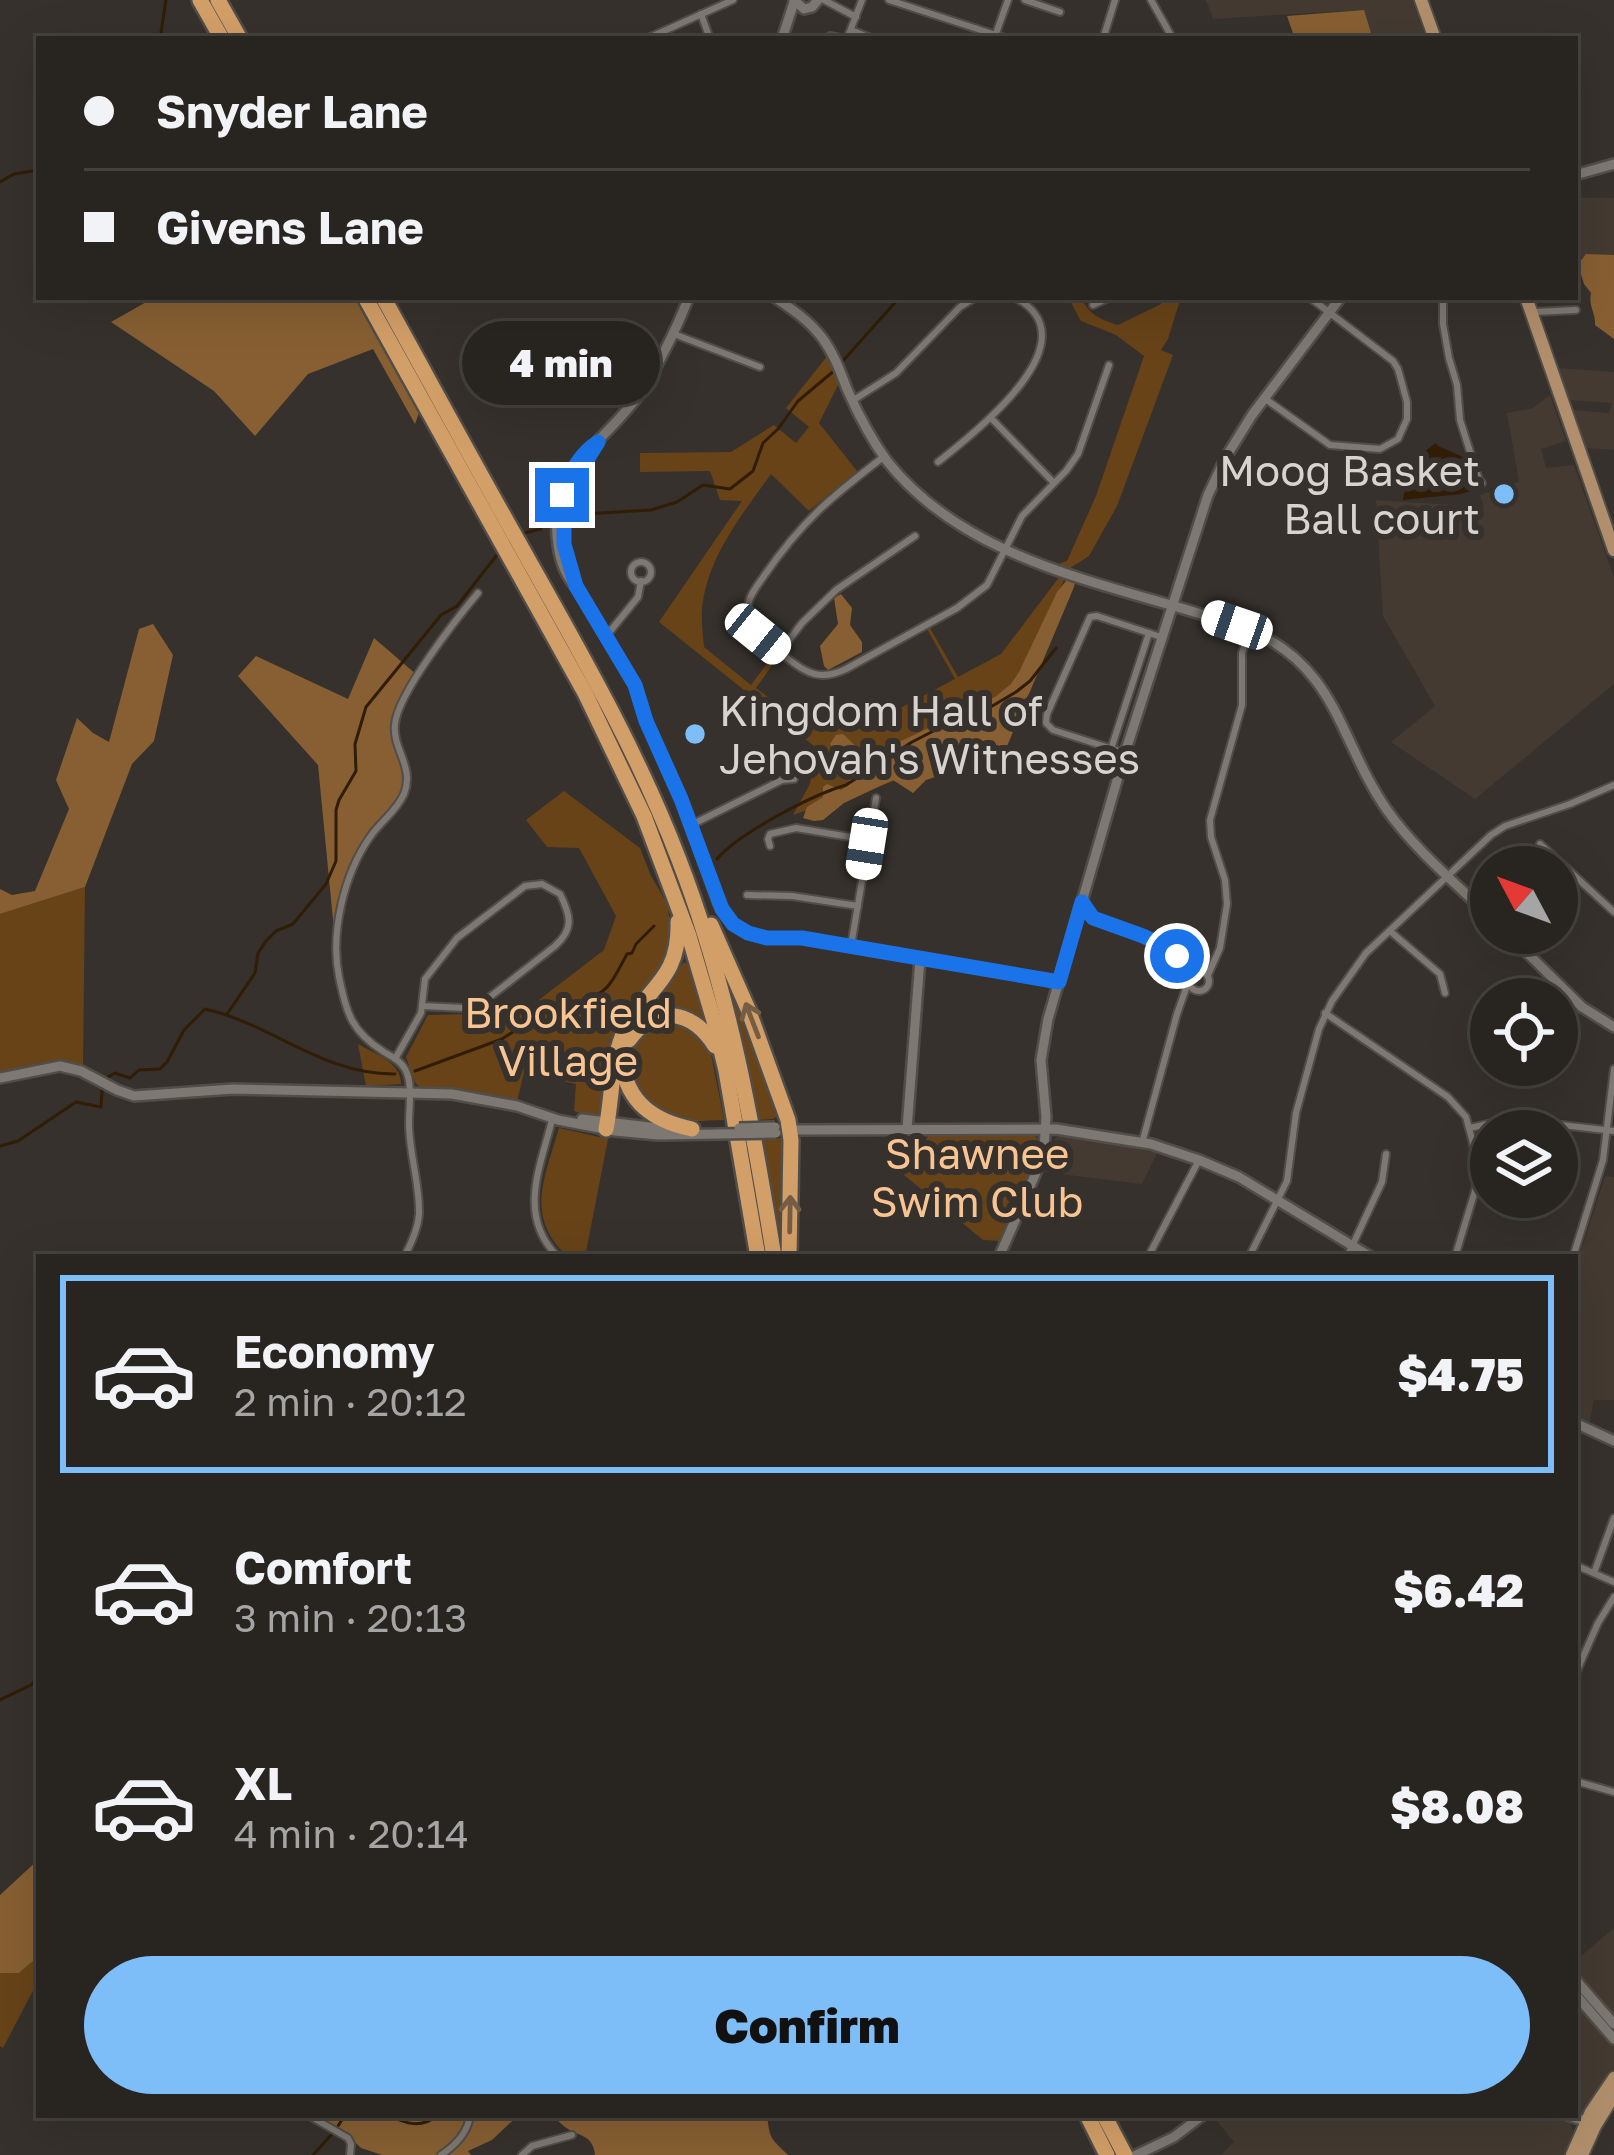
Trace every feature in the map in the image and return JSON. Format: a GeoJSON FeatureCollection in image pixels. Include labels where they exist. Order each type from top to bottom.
{"type":"FeatureCollection","features":[{"type":"Feature","properties":{"kind":"highway"},"geometry":{"type":"LineString","coordinates":[[200,0],[220,36]]}},
{"type":"Feature","properties":{"kind":"highway"},"geometry":{"type":"LineString","coordinates":[[218,0],[238,36]]}},
{"type":"Feature","properties":{"kind":"highway"},"geometry":{"type":"LineString","coordinates":[[367,300],[597,715],[644,816],[696,959],[726,1071],[757,1254]]}},
{"type":"Feature","properties":{"kind":"highway"},"geometry":{"type":"LineString","coordinates":[[385,300],[646,779],[680,863],[730,1016],[774,1254]]}},
{"type":"Feature","properties":{"kind":"highway"},"geometry":{"type":"LineString","coordinates":[[680,863],[748,1009],[785,1112],[780,1130],[789,1254]]}},
{"type":"Feature","properties":{"kind":"highway"},"geometry":{"type":"LineString","coordinates":[[611,1127],[622,1036],[675,958],[674,895]]}},
{"type":"Feature","properties":{"kind":"highway"},"geometry":{"type":"LineString","coordinates":[[611,1127],[625,1047],[640,1026],[652,1019],[675,1016],[698,1025],[726,1071]]}},
{"type":"Feature","properties":{"kind":"highway"},"geometry":{"type":"LineString","coordinates":[[622,1062],[629,1089],[641,1107],[665,1122],[692,1129]]}},
{"type":"Feature","properties":{"kind":"highway"},"geometry":{"type":"LineString","coordinates":[[1088,2118],[1107,2155]]}},
{"type":"Feature","properties":{"kind":"highway"},"geometry":{"type":"LineString","coordinates":[[1106,2118],[1134,2154]]}},
{"type":"Feature","properties":{"kind":"main road"},"geometry":{"type":"LineString","coordinates":[[1421,0],[1434,36]]}},
{"type":"Feature","properties":{"kind":"main road"},"geometry":{"type":"LineString","coordinates":[[1527,300],[1614,550]]}},
{"type":"Feature","properties":{"kind":"main road"},"geometry":{"type":"LineString","coordinates":[[1582,2155],[1591,2123],[1614,2078]]}},
{"type":"Feature","properties":{"kind":"main road"},"geometry":{"type":"LineString","coordinates":[[1572,2155],[1578,2137],[1614,2095]]}},
{"type":"Feature","properties":{"kind":"street"},"geometry":{"type":"LineString","coordinates":[[653,36],[733,0]]}},
{"type":"Feature","properties":{"kind":"street"},"geometry":{"type":"LineString","coordinates":[[848,36],[862,0]]}},
{"type":"Feature","properties":{"kind":"street"},"geometry":{"type":"LineString","coordinates":[[889,0],[991,36]]}},
{"type":"Feature","properties":{"kind":"street"},"geometry":{"type":"LineString","coordinates":[[994,36],[1007,0]]}},
{"type":"Feature","properties":{"kind":"street"},"geometry":{"type":"LineString","coordinates":[[1025,0],[1060,12]]}},
{"type":"Feature","properties":{"kind":"street"},"geometry":{"type":"LineString","coordinates":[[1104,36],[1115,0]]}},
{"type":"Feature","properties":{"kind":"street"},"geometry":{"type":"LineString","coordinates":[[1151,0],[1171,36]]}},
{"type":"Feature","properties":{"kind":"street"},"geometry":{"type":"LineString","coordinates":[[808,3],[856,16]]}},
{"type":"Feature","properties":{"kind":"street"},"geometry":{"type":"LineString","coordinates":[[808,3],[838,9]]}},
{"type":"Feature","properties":{"kind":"street"},"geometry":{"type":"LineString","coordinates":[[784,34],[808,3]]}},
{"type":"Feature","properties":{"kind":"street"},"geometry":{"type":"LineString","coordinates":[[701,14],[709,36]]}},
{"type":"Feature","properties":{"kind":"street"},"geometry":{"type":"LineString","coordinates":[[1578,174],[1614,164]]}},
{"type":"Feature","properties":{"kind":"street"},"geometry":{"type":"LineString","coordinates":[[688,300],[638,395],[568,478],[557,533],[568,579],[635,685],[719,904],[733,924],[767,938],[851,946],[1059,982]]}},
{"type":"Feature","properties":{"kind":"street"},"geometry":{"type":"LineString","coordinates":[[778,300],[814,328],[835,358],[884,456],[948,517],[1006,551],[1250,630],[1286,650],[1317,680],[1334,706],[1385,807],[1470,897]]}},
{"type":"Feature","properties":{"kind":"street"},"geometry":{"type":"LineString","coordinates":[[852,400],[896,373],[971,300]]}},
{"type":"Feature","properties":{"kind":"street"},"geometry":{"type":"LineString","coordinates":[[938,462],[991,418],[1037,360],[1042,334],[1031,308],[1019,300]]}},
{"type":"Feature","properties":{"kind":"street"},"geometry":{"type":"LineString","coordinates":[[1094,305],[1104,300]]}},
{"type":"Feature","properties":{"kind":"street"},"geometry":{"type":"LineString","coordinates":[[1264,398],[1330,445],[1373,450],[1401,436],[1408,411],[1396,364],[1313,300]]}},
{"type":"Feature","properties":{"kind":"street"},"geometry":{"type":"LineString","coordinates":[[1000,1254],[1038,1167],[1046,1129],[1042,1048],[1059,982],[1125,753],[1208,495],[1233,444],[1339,300]]}},
{"type":"Feature","properties":{"kind":"street"},"geometry":{"type":"LineString","coordinates":[[1443,300],[1442,324],[1460,420],[1482,483]]}},
{"type":"Feature","properties":{"kind":"street"},"geometry":{"type":"LineString","coordinates":[[1531,312],[1576,310]]}},
{"type":"Feature","properties":{"kind":"street"},"geometry":{"type":"LineString","coordinates":[[674,334],[760,368]]}},
{"type":"Feature","properties":{"kind":"street"},"geometry":{"type":"LineString","coordinates":[[884,456],[805,521],[749,598],[752,628],[814,675],[839,672],[980,592],[994,575],[1022,516],[1082,448],[1109,365]]}},
{"type":"Feature","properties":{"kind":"street"},"geometry":{"type":"LineString","coordinates":[[991,418],[1054,483]]}},
{"type":"Feature","properties":{"kind":"street"},"geometry":{"type":"LineString","coordinates":[[780,652],[836,590],[916,536]]}},
{"type":"Feature","properties":{"kind":"street"},"geometry":{"type":"LineString","coordinates":[[604,637],[638,597],[641,581]]}},
{"type":"Feature","properties":{"kind":"street"},"geometry":{"type":"LineString","coordinates":[[405,1254],[419,1217],[407,1073],[365,1039],[350,1020],[337,964],[338,921],[361,851],[406,788],[407,766],[395,734],[397,714],[425,665],[478,593]]}},
{"type":"Feature","properties":{"kind":"street"},"geometry":{"type":"LineString","coordinates":[[1125,753],[1053,730],[1046,723],[1047,714],[1090,617],[1161,637]]}},
{"type":"Feature","properties":{"kind":"street"},"geometry":{"type":"LineString","coordinates":[[1177,1022],[1190,997],[1207,987],[1222,938],[1226,890],[1210,820],[1241,712],[1242,653],[1250,630]]}},
{"type":"Feature","properties":{"kind":"street"},"geometry":{"type":"LineString","coordinates":[[1111,748],[1149,633]]}},
{"type":"Feature","properties":{"kind":"street"},"geometry":{"type":"LineString","coordinates":[[691,824],[783,779],[794,779]]}},
{"type":"Feature","properties":{"kind":"street"},"geometry":{"type":"LineString","coordinates":[[1251,1254],[1288,1175],[1296,1113],[1325,1013],[1354,968],[1500,829],[1614,784]]}},
{"type":"Feature","properties":{"kind":"street"},"geometry":{"type":"LineString","coordinates":[[851,946],[876,798]]}},
{"type":"Feature","properties":{"kind":"street"},"geometry":{"type":"LineString","coordinates":[[770,846],[770,834],[788,828],[868,840]]}},
{"type":"Feature","properties":{"kind":"street"},"geometry":{"type":"LineString","coordinates":[[1540,844],[1614,912]]}},
{"type":"Feature","properties":{"kind":"street"},"geometry":{"type":"LineString","coordinates":[[395,1059],[422,1006],[428,974],[464,932],[525,886],[542,884],[560,894],[570,925],[555,946],[481,1004],[422,1006]]}},
{"type":"Feature","properties":{"kind":"street"},"geometry":{"type":"LineString","coordinates":[[747,895],[858,906]]}},
{"type":"Feature","properties":{"kind":"street"},"geometry":{"type":"LineString","coordinates":[[1082,902],[1093,918],[1168,948],[1208,975]]}},
{"type":"Feature","properties":{"kind":"street"},"geometry":{"type":"LineString","coordinates":[[1074,929],[1093,918]]}},
{"type":"Feature","properties":{"kind":"street"},"geometry":{"type":"LineString","coordinates":[[1390,931],[1440,974],[1445,992]]}},
{"type":"Feature","properties":{"kind":"street"},"geometry":{"type":"LineString","coordinates":[[1142,1143],[1188,982],[1222,938]]}},
{"type":"Feature","properties":{"kind":"street"},"geometry":{"type":"LineString","coordinates":[[1528,954],[1582,1007],[1614,1028]]}},
{"type":"Feature","properties":{"kind":"street"},"geometry":{"type":"LineString","coordinates":[[1177,956],[1196,991]]}},
{"type":"Feature","properties":{"kind":"street"},"geometry":{"type":"LineString","coordinates":[[907,1129],[920,958]]}},
{"type":"Feature","properties":{"kind":"street"},"geometry":{"type":"LineString","coordinates":[[1325,1013],[1454,1101],[1470,1128]]}},
{"type":"Feature","properties":{"kind":"street"},"geometry":{"type":"LineString","coordinates":[[0,1078],[60,1066],[134,1096],[233,1089],[466,1095],[658,1135],[1046,1129],[1142,1143],[1199,1160],[1279,1200],[1350,1252],[1382,1183],[1386,1154]]}},
{"type":"Feature","properties":{"kind":"street"},"geometry":{"type":"LineString","coordinates":[[1575,1254],[1610,1130],[1614,1069]]}},
{"type":"Feature","properties":{"kind":"street"},"geometry":{"type":"LineString","coordinates":[[553,1116],[534,1215],[542,1237],[556,1254]]}},
{"type":"Feature","properties":{"kind":"street"},"geometry":{"type":"LineString","coordinates":[[611,1127],[718,1131]]}},
{"type":"Feature","properties":{"kind":"street"},"geometry":{"type":"LineString","coordinates":[[1578,1127],[1610,1130]]}},
{"type":"Feature","properties":{"kind":"street"},"geometry":{"type":"LineString","coordinates":[[1150,1254],[1199,1160]]}},
{"type":"Feature","properties":{"kind":"street"},"geometry":{"type":"LineString","coordinates":[[1456,1254],[1470,1207]]}},
{"type":"Feature","properties":{"kind":"street"},"geometry":{"type":"LineString","coordinates":[[1578,1424],[1614,1441]]}},
{"type":"Feature","properties":{"kind":"street"},"geometry":{"type":"LineString","coordinates":[[1594,1573],[1614,1518]]}},
{"type":"Feature","properties":{"kind":"street"},"geometry":{"type":"LineString","coordinates":[[1578,1566],[1614,1582]]}},
{"type":"Feature","properties":{"kind":"street"},"geometry":{"type":"LineString","coordinates":[[1578,1668],[1614,1597]]}},
{"type":"Feature","properties":{"kind":"street"},"geometry":{"type":"LineString","coordinates":[[1578,1782],[1614,1792]]}},
{"type":"Feature","properties":{"kind":"street"},"geometry":{"type":"LineString","coordinates":[[1578,1982],[1614,2024]]}},
{"type":"Feature","properties":{"kind":"street"},"geometry":{"type":"LineString","coordinates":[[1578,1997],[1614,2039]]}},
{"type":"Feature","properties":{"kind":"street"},"geometry":{"type":"LineString","coordinates":[[313,2118],[348,2138],[350,2155]]}},
{"type":"Feature","properties":{"kind":"street"},"geometry":{"type":"LineString","coordinates":[[441,2155],[462,2136],[469,2118]]}},
{"type":"Feature","properties":{"kind":"street"},"geometry":{"type":"LineString","coordinates":[[1134,2154],[1174,2137],[1199,2118]]}},
{"type":"Feature","properties":{"kind":"street"},"geometry":{"type":"LineString","coordinates":[[1570,2118],[1578,2137]]}},
{"type":"Feature","properties":{"kind":"street"},"geometry":{"type":"LineString","coordinates":[[1577,2118],[1591,2123]]}},
{"type":"Feature","properties":{"kind":"street"},"geometry":{"type":"LineString","coordinates":[[522,2155],[532,2146],[572,2134]]}},
{"type":"Feature","properties":{"kind":"shaded area"},"geometry":{"type":"Polygon","coordinates":[[[1206,0],[1412,0],[1425,36],[1368,36],[1372,35],[1363,10],[1213,19],[1206,0]]]}},
{"type":"Feature","properties":{"kind":"shaded area"},"geometry":{"type":"Polygon","coordinates":[[[1364,10],[1372,36],[1294,36],[1287,16],[1364,10]]]}},
{"type":"Feature","properties":{"kind":"shaded area"},"geometry":{"type":"Polygon","coordinates":[[[1578,198],[1614,198],[1614,257],[1578,257],[1578,198]]]}},
{"type":"Feature","properties":{"kind":"shaded area"},"geometry":{"type":"Polygon","coordinates":[[[1586,254],[1614,255],[1614,339],[1595,325],[1591,293],[1578,264],[1586,254]]]}},
{"type":"Feature","properties":{"kind":"shaded area"},"geometry":{"type":"Polygon","coordinates":[[[150,300],[361,300],[421,407],[415,424],[373,349],[308,374],[255,436],[214,391],[111,322],[150,300]]]}},
{"type":"Feature","properties":{"kind":"shaded area"},"geometry":{"type":"Polygon","coordinates":[[[1558,368],[1614,372],[1614,450],[1586,448],[1573,410],[1609,413],[1612,403],[1569,400],[1558,368]]]}},
{"type":"Feature","properties":{"kind":"shaded area"},"geometry":{"type":"Polygon","coordinates":[[[1550,395],[1566,441],[1541,449],[1546,468],[1574,465],[1614,577],[1614,684],[1475,799],[1391,742],[1435,706],[1383,616],[1376,500],[1484,507],[1480,495],[1519,482],[1507,413],[1533,408],[1550,395]]]}},
{"type":"Feature","properties":{"kind":"shaded area"},"geometry":{"type":"Polygon","coordinates":[[[1436,443],[1463,457],[1471,491],[1403,500],[1409,463],[1436,443]]]}},
{"type":"Feature","properties":{"kind":"shaded area"},"geometry":{"type":"Polygon","coordinates":[[[1070,580],[1074,587],[1005,751],[926,780],[913,793],[893,780],[844,803],[823,820],[803,818],[807,807],[823,797],[827,784],[841,790],[849,785],[849,768],[830,744],[836,735],[843,734],[871,755],[995,697],[1019,672],[1057,592],[1070,580]]]}},
{"type":"Feature","properties":{"kind":"shaded area"},"geometry":{"type":"Polygon","coordinates":[[[841,594],[852,608],[850,625],[862,642],[862,652],[828,670],[820,646],[838,624],[834,598],[841,594]]]}},
{"type":"Feature","properties":{"kind":"shaded area"},"geometry":{"type":"Polygon","coordinates":[[[153,624],[173,655],[154,741],[132,764],[85,887],[0,914],[0,889],[12,895],[35,891],[69,809],[56,780],[77,718],[109,742],[139,629],[153,624]]]}},
{"type":"Feature","properties":{"kind":"shaded area"},"geometry":{"type":"Polygon","coordinates":[[[374,638],[417,675],[396,709],[391,729],[404,767],[403,788],[359,849],[334,930],[318,765],[238,676],[256,656],[348,699],[374,638]]]}},
{"type":"Feature","properties":{"kind":"shaded area"},"geometry":{"type":"Polygon","coordinates":[[[1058,1136],[1157,1153],[1142,1184],[1044,1172],[1058,1136]]]}},
{"type":"Feature","properties":{"kind":"shaded area"},"geometry":{"type":"Polygon","coordinates":[[[1605,1176],[1614,1177],[1614,1400],[1594,1400],[1589,1425],[1578,1418],[1578,1261],[1605,1176]]]}},
{"type":"Feature","properties":{"kind":"shaded area"},"geometry":{"type":"Polygon","coordinates":[[[36,1862],[36,1959],[19,1973],[0,1973],[0,1895],[36,1862]]]}},
{"type":"Feature","properties":{"kind":"shaded area"},"geometry":{"type":"Polygon","coordinates":[[[1614,1928],[1614,2016],[1578,1974],[1578,1958],[1614,1928]]]}},
{"type":"Feature","properties":{"kind":"shaded area"},"geometry":{"type":"Polygon","coordinates":[[[1578,2002],[1614,2043],[1614,2069],[1578,2112],[1578,2002]]]}},
{"type":"Feature","properties":{"kind":"shaded area"},"geometry":{"type":"Polygon","coordinates":[[[314,2118],[518,2118],[492,2140],[468,2151],[471,2155],[382,2155],[361,2148],[344,2132],[314,2118]]]}},
{"type":"Feature","properties":{"kind":"shaded area"},"geometry":{"type":"Polygon","coordinates":[[[554,2118],[767,2118],[772,2138],[788,2155],[595,2155],[588,2140],[554,2118]]]}},
{"type":"Feature","properties":{"kind":"shaded area"},"geometry":{"type":"Polygon","coordinates":[[[1214,2118],[1555,2118],[1570,2123],[1574,2133],[1566,2155],[1221,2155],[1234,2142],[1214,2118]]]}},
{"type":"Feature","properties":{"kind":"green space"},"geometry":{"type":"Polygon","coordinates":[[[1070,300],[1083,300],[1096,316],[1118,325],[1162,300],[1180,300],[1161,350],[1173,355],[1117,506],[1089,556],[1070,568],[1058,564],[1067,561],[1096,496],[1144,356],[1116,335],[1081,321],[1070,300]]]}},
{"type":"Feature","properties":{"kind":"green space"},"geometry":{"type":"Polygon","coordinates":[[[828,355],[839,383],[819,423],[857,471],[809,511],[771,474],[728,537],[711,572],[702,609],[704,647],[751,685],[774,654],[778,657],[756,688],[803,724],[872,723],[955,679],[927,629],[958,677],[1001,654],[1060,576],[1065,578],[987,750],[793,815],[810,784],[814,746],[659,622],[742,501],[720,500],[710,471],[640,472],[640,453],[731,452],[774,425],[796,443],[809,427],[786,408],[828,355]]]}},
{"type":"Feature","properties":{"kind":"green space","name":"Brookfield Village"},"geometry":{"type":"Polygon","coordinates":[[[564,791],[640,848],[668,905],[672,952],[638,1005],[606,1111],[589,1116],[574,1111],[576,1084],[524,1073],[517,1101],[420,1087],[406,1057],[428,1015],[474,1014],[498,1000],[514,1019],[604,950],[616,916],[579,848],[547,847],[526,820],[564,791]]]}},
{"type":"Feature","properties":{"kind":"green space"},"geometry":{"type":"Polygon","coordinates":[[[85,887],[83,1067],[54,1062],[0,1074],[0,914],[85,887]]]}},
{"type":"Feature","properties":{"kind":"green space"},"geometry":{"type":"Polygon","coordinates":[[[684,962],[692,967],[703,1022],[637,1022],[684,962]]]}},
{"type":"Feature","properties":{"kind":"green space"},"geometry":{"type":"Polygon","coordinates":[[[725,968],[779,1110],[773,1119],[757,1120],[725,968]]]}},
{"type":"Feature","properties":{"kind":"green space"},"geometry":{"type":"Polygon","coordinates":[[[664,1021],[685,1024],[710,1049],[724,1120],[675,1119],[642,1097],[630,1072],[632,1046],[642,1033],[664,1021]]]}},
{"type":"Feature","properties":{"kind":"green space","name":"Brookfield Village"},"geometry":{"type":"Polygon","coordinates":[[[358,1044],[392,1064],[401,1084],[366,1086],[358,1044]]]}},
{"type":"Feature","properties":{"kind":"green space"},"geometry":{"type":"Polygon","coordinates":[[[559,1128],[608,1139],[586,1254],[565,1254],[554,1242],[542,1211],[544,1180],[559,1128]]]}},
{"type":"Feature","properties":{"kind":"green space","name":"Shawnee Swim Club"},"geometry":{"type":"Polygon","coordinates":[[[1033,1134],[1037,1138],[1024,1187],[1000,1241],[983,1240],[904,1175],[928,1136],[1033,1134]]]}},
{"type":"Feature","properties":{"kind":"green space"},"geometry":{"type":"Polygon","coordinates":[[[762,1139],[784,1140],[784,1254],[780,1254],[762,1139]]]}},
{"type":"Feature","properties":{"kind":"green space"},"geometry":{"type":"Polygon","coordinates":[[[36,1959],[36,1985],[3,2048],[0,1973],[19,1973],[36,1959]]]}},
{"type":"Feature","properties":{"kind":"waterway"},"geometry":{"type":"LineString","coordinates":[[160,36],[166,0]]}},
{"type":"Feature","properties":{"kind":"waterway"},"geometry":{"type":"LineString","coordinates":[[0,182],[36,170]]}},
{"type":"Feature","properties":{"kind":"waterway"},"geometry":{"type":"LineString","coordinates":[[841,363],[897,300]]}},
{"type":"Feature","properties":{"kind":"waterway"},"geometry":{"type":"LineString","coordinates":[[583,514],[651,510],[677,502],[703,485],[730,489],[753,471],[763,443],[798,401],[835,370]]}},
{"type":"Feature","properties":{"kind":"waterway"},"geometry":{"type":"LineString","coordinates":[[520,534],[541,529]]}},
{"type":"Feature","properties":{"kind":"waterway"},"geometry":{"type":"LineString","coordinates":[[227,1014],[255,973],[258,953],[266,941],[293,924],[326,884],[336,861],[336,810],[356,771],[355,744],[366,707],[500,551]]}},
{"type":"Feature","properties":{"kind":"waterway"},"geometry":{"type":"LineString","coordinates":[[717,859],[777,816],[846,785],[912,742],[1016,692],[1056,648]]}},
{"type":"Feature","properties":{"kind":"waterway"},"geometry":{"type":"LineString","coordinates":[[581,1003],[605,989],[627,954],[654,926]]}},
{"type":"Feature","properties":{"kind":"waterway"},"geometry":{"type":"LineString","coordinates":[[415,1071],[502,1039],[559,1002],[572,1001]]}},
{"type":"Feature","properties":{"kind":"waterway"},"geometry":{"type":"LineString","coordinates":[[108,1077],[115,1073],[130,1078],[139,1070],[160,1069],[184,1030],[205,1009],[344,1066],[395,1074]]}},
{"type":"Feature","properties":{"kind":"waterway"},"geometry":{"type":"LineString","coordinates":[[0,1146],[18,1141],[76,1102],[101,1107],[102,1090]]}},
{"type":"Feature","properties":{"kind":"waterway"},"geometry":{"type":"LineString","coordinates":[[0,1700],[36,1679]]}},
{"type":"Feature","properties":{"kind":"waterway"},"geometry":{"type":"LineString","coordinates":[[338,2126],[343,2118]]}},
{"type":"Feature","properties":{"kind":"waterway"},"geometry":{"type":"LineString","coordinates":[[394,2118],[413,2124],[433,2118]]}},
{"type":"Feature","properties":{"kind":"waterway"},"geometry":{"type":"LineString","coordinates":[[313,2155],[333,2133]]}},
{"type":"Feature","properties":{"kind":"place","name":"Moog Basket Ball court"},"geometry":{"type":"Point","coordinates":[1504,494]}},
{"type":"Feature","properties":{"kind":"place","name":"Kingdom Hall of Jehovah's Witnesses"},"geometry":{"type":"Point","coordinates":[695,734]}},
{"type":"Feature","properties":{"kind":"route"},"geometry":{"type":"LineString","coordinates":[[562,495],[577,463],[598,442],[576,476],[566,503],[563,532],[568,560],[576,586],[635,685],[719,904],[733,924],[767,938],[802,938],[1059,982],[1082,902],[1093,918],[1143,936],[1177,956]]}}]}
